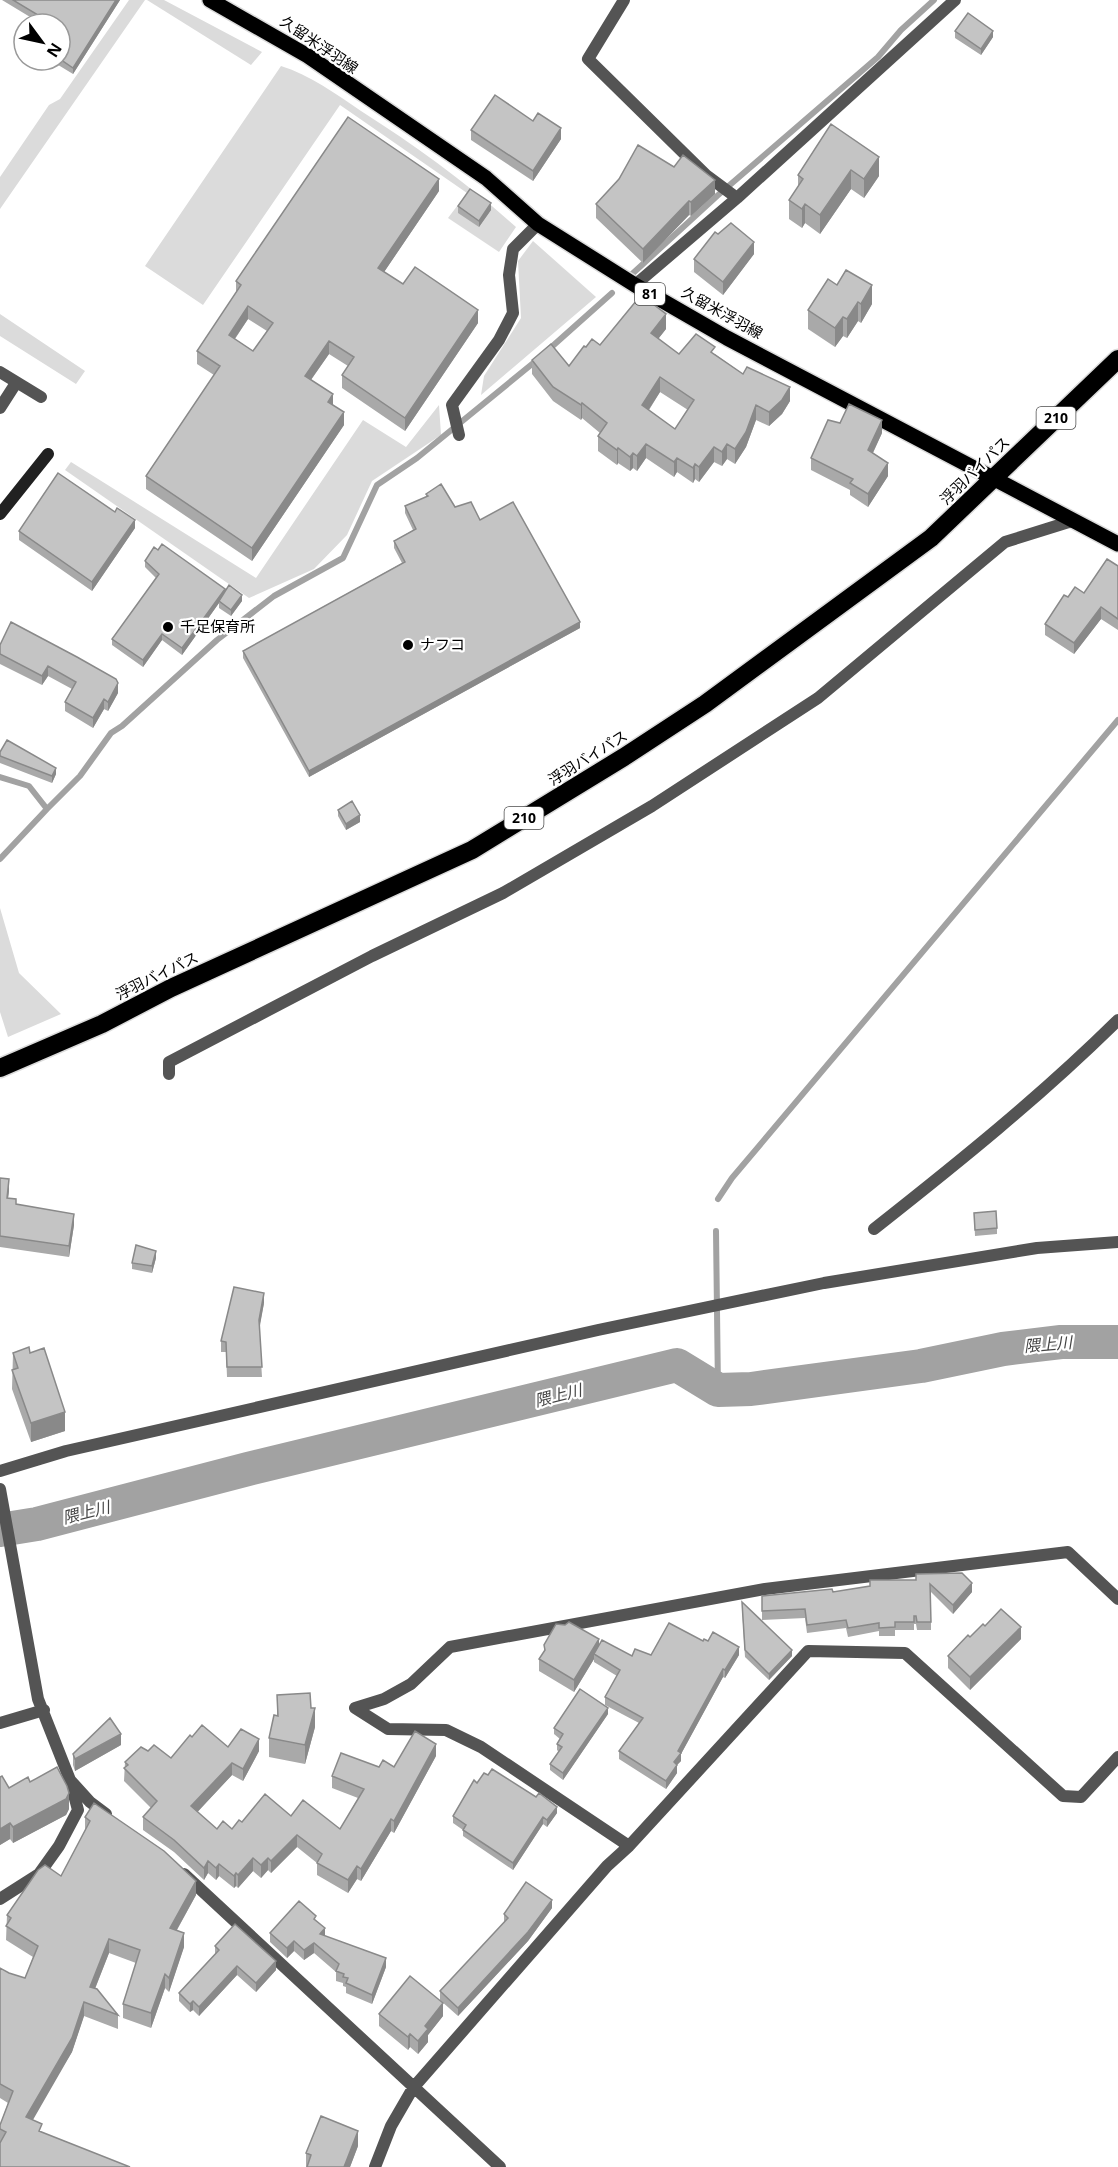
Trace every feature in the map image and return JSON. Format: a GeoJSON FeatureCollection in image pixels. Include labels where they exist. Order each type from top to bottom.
{"type":"FeatureCollection","features":[{"type":"Feature","properties":{"kind":"highway","name":"浮羽バイパス"},"geometry":{"type":"LineString","coordinates":[[0,1068],[102,1024],[171,988],[472,850],[624,757],[705,704],[931,538],[1118,359]]}},
{"type":"Feature","properties":{"kind":"main road","name":"久留米浮羽線"},"geometry":{"type":"LineString","coordinates":[[210,0],[309,56],[486,178],[538,224],[635,285],[727,338],[1118,544]]}},
{"type":"Feature","properties":{"kind":"street"},"geometry":{"type":"LineString","coordinates":[[624,0],[588,58],[706,176],[737,198]]}},
{"type":"Feature","properties":{"kind":"street"},"geometry":{"type":"LineString","coordinates":[[635,285],[737,198],[955,0]]}},
{"type":"Feature","properties":{"kind":"street"},"geometry":{"type":"LineString","coordinates":[[459,435],[452,405],[499,340],[513,313],[509,275],[513,249],[538,224]]}},
{"type":"Feature","properties":{"kind":"street"},"geometry":{"type":"LineString","coordinates":[[0,372],[41,397]]}},
{"type":"Feature","properties":{"kind":"street"},"geometry":{"type":"LineString","coordinates":[[0,408],[16,383]]}},
{"type":"Feature","properties":{"kind":"street"},"geometry":{"type":"LineString","coordinates":[[0,514],[48,454]]}},
{"type":"Feature","properties":{"kind":"street"},"geometry":{"type":"LineString","coordinates":[[169,1074],[169,1062],[372,956],[503,893],[652,806],[818,698],[1005,542],[1072,521]]}},
{"type":"Feature","properties":{"kind":"street"},"geometry":{"type":"LineString","coordinates":[[874,1229],[999,1130],[1064,1073],[1118,1020]]}},
{"type":"Feature","properties":{"kind":"street"},"geometry":{"type":"LineString","coordinates":[[0,1471],[66,1451],[774,1293],[1036,1248],[1118,1242]]}},
{"type":"Feature","properties":{"kind":"street"},"geometry":{"type":"LineString","coordinates":[[0,1489],[41,1705],[70,1780],[78,1810],[59,1846],[39,1874],[0,1899]]}},
{"type":"Feature","properties":{"kind":"street"},"geometry":{"type":"LineString","coordinates":[[630,1846],[481,1748],[446,1730],[388,1729],[355,1708],[384,1699],[411,1684],[450,1647],[765,1589],[1068,1552],[1118,1599]]}},
{"type":"Feature","properties":{"kind":"street"},"geometry":{"type":"LineString","coordinates":[[375,2167],[391,2126],[413,2088],[607,1866],[630,1846],[808,1651],[905,1653],[1063,1796],[1081,1797],[1118,1757]]}},
{"type":"Feature","properties":{"kind":"street"},"geometry":{"type":"LineString","coordinates":[[0,1723],[41,1705]]}},
{"type":"Feature","properties":{"kind":"street"},"geometry":{"type":"LineString","coordinates":[[70,1780],[90,1802],[116,1821]]}},
{"type":"Feature","properties":{"kind":"street"},"geometry":{"type":"LineString","coordinates":[[178,1868],[500,2167]]}},
{"type":"Feature","properties":{"kind":"shaded area"},"geometry":{"type":"Polygon","coordinates":[[[129,0],[145,0],[0,209],[0,177],[49,105],[60,99],[129,0]]]}},
{"type":"Feature","properties":{"kind":"shaded area"},"geometry":{"type":"Polygon","coordinates":[[[147,0],[164,0],[262,52],[251,65],[147,0]]]}},
{"type":"Feature","properties":{"kind":"shaded area"},"geometry":{"type":"Polygon","coordinates":[[[281,66],[302,74],[323,86],[381,124],[421,151],[498,211],[516,227],[499,252],[448,218],[467,193],[340,105],[203,305],[145,266],[281,66]]]}},
{"type":"Feature","properties":{"kind":"shaded area"},"geometry":{"type":"Polygon","coordinates":[[[533,241],[596,297],[481,395],[484,376],[521,318],[518,261],[533,241]]]}},
{"type":"Feature","properties":{"kind":"shaded area"},"geometry":{"type":"Polygon","coordinates":[[[0,314],[85,371],[76,384],[0,336],[0,314]]]}},
{"type":"Feature","properties":{"kind":"shaded area"},"geometry":{"type":"Polygon","coordinates":[[[439,405],[441,435],[372,481],[347,535],[314,569],[249,598],[65,470],[71,462],[256,578],[363,420],[406,447],[439,405]]]}},
{"type":"Feature","properties":{"kind":"shaded area"},"geometry":{"type":"Polygon","coordinates":[[[0,908],[19,973],[61,1014],[8,1037],[0,1012],[0,908]]]}},
{"type":"Feature","properties":{"kind":"building"},"geometry":{"type":"Polygon","coordinates":[[[13,0],[116,0],[73,68],[72,12],[33,12],[13,0]]]}},
{"type":"Feature","properties":{"kind":"building"},"geometry":{"type":"Polygon","coordinates":[[[968,13],[993,31],[981,49],[955,31],[968,13]]]}},
{"type":"Feature","properties":{"kind":"building"},"geometry":{"type":"Polygon","coordinates":[[[495,95],[533,121],[538,113],[561,128],[533,171],[471,130],[495,95]]]}},
{"type":"Feature","properties":{"kind":"building"},"geometry":{"type":"Polygon","coordinates":[[[348,117],[439,179],[378,268],[403,284],[415,267],[478,310],[405,418],[342,375],[354,357],[329,341],[305,376],[333,394],[328,402],[344,412],[252,548],[146,476],[220,366],[197,351],[241,285],[236,281],[348,117]],[[248,306],[229,335],[253,351],[273,323],[248,306]]]}},
{"type":"Feature","properties":{"kind":"building"},"geometry":{"type":"Polygon","coordinates":[[[831,124],[879,157],[864,179],[851,170],[820,215],[805,204],[802,209],[789,200],[803,179],[798,175],[831,124]]]}},
{"type":"Feature","properties":{"kind":"building"},"geometry":{"type":"Polygon","coordinates":[[[638,145],[674,167],[683,155],[715,180],[691,202],[689,201],[643,249],[596,204],[619,179],[638,145]]]}},
{"type":"Feature","properties":{"kind":"building"},"geometry":{"type":"Polygon","coordinates":[[[470,189],[491,203],[479,221],[458,206],[470,189]]]}},
{"type":"Feature","properties":{"kind":"building"},"geometry":{"type":"Polygon","coordinates":[[[731,223],[754,242],[723,282],[694,259],[715,232],[718,234],[731,223]]]}},
{"type":"Feature","properties":{"kind":"building"},"geometry":{"type":"Polygon","coordinates":[[[846,270],[872,285],[861,304],[858,302],[847,319],[843,317],[835,328],[808,310],[828,279],[837,285],[846,270]]]}},
{"type":"Feature","properties":{"kind":"building"},"geometry":{"type":"Polygon","coordinates":[[[641,295],[666,314],[651,333],[679,354],[696,334],[715,347],[711,352],[743,374],[747,367],[790,387],[782,400],[769,412],[756,405],[746,432],[735,449],[727,444],[722,452],[714,447],[699,467],[695,464],[693,468],[677,458],[674,462],[646,444],[637,456],[633,453],[630,457],[598,436],[607,423],[582,403],[581,405],[553,387],[532,360],[551,344],[569,366],[592,339],[600,345],[641,295]],[[660,377],[642,405],[675,429],[694,400],[660,377]]]}},
{"type":"Feature","properties":{"kind":"building"},"geometry":{"type":"Polygon","coordinates":[[[849,404],[882,420],[868,450],[888,463],[868,494],[850,483],[853,479],[811,458],[828,420],[840,423],[849,404]]]}},
{"type":"Feature","properties":{"kind":"building"},"geometry":{"type":"Polygon","coordinates":[[[58,473],[115,512],[117,508],[135,520],[92,582],[19,531],[58,473]]]}},
{"type":"Feature","properties":{"kind":"building","name":"ナフコ"},"geometry":{"type":"Polygon","coordinates":[[[441,484],[455,507],[471,502],[480,520],[513,502],[580,622],[309,771],[243,651],[405,562],[394,541],[416,529],[405,506],[428,496],[426,494],[441,484]]]}},
{"type":"Feature","properties":{"kind":"building"},"geometry":{"type":"Polygon","coordinates":[[[162,544],[225,589],[182,648],[162,634],[143,660],[112,639],[159,574],[145,561],[154,547],[158,550],[162,544]]]}},
{"type":"Feature","properties":{"kind":"building"},"geometry":{"type":"Polygon","coordinates":[[[1107,559],[1118,566],[1118,619],[1101,607],[1074,643],[1045,624],[1064,595],[1068,597],[1075,587],[1084,593],[1107,559]]]}},
{"type":"Feature","properties":{"kind":"building"},"geometry":{"type":"Polygon","coordinates":[[[229,585],[242,595],[231,610],[219,601],[229,585]]]}},
{"type":"Feature","properties":{"kind":"building"},"geometry":{"type":"Polygon","coordinates":[[[11,622],[116,679],[118,683],[108,702],[104,699],[93,718],[65,702],[76,682],[48,666],[42,676],[0,654],[0,645],[11,622]]]}},
{"type":"Feature","properties":{"kind":"building"},"geometry":{"type":"Polygon","coordinates":[[[7,740],[56,768],[52,776],[0,756],[7,740]]]}},
{"type":"Feature","properties":{"kind":"building"},"geometry":{"type":"Polygon","coordinates":[[[352,801],[360,815],[346,824],[338,810],[352,801]]]}},
{"type":"Feature","properties":{"kind":"building"},"geometry":{"type":"Polygon","coordinates":[[[0,1178],[9,1179],[7,1198],[16,1199],[16,1204],[74,1214],[69,1246],[0,1236],[0,1178]]]}},
{"type":"Feature","properties":{"kind":"building"},"geometry":{"type":"Polygon","coordinates":[[[996,1211],[997,1228],[975,1230],[974,1213],[996,1211]]]}},
{"type":"Feature","properties":{"kind":"building"},"geometry":{"type":"Polygon","coordinates":[[[136,1245],[156,1251],[152,1266],[132,1263],[136,1245]]]}},
{"type":"Feature","properties":{"kind":"building"},"geometry":{"type":"Polygon","coordinates":[[[234,1287],[264,1293],[259,1320],[262,1367],[227,1367],[226,1342],[221,1341],[234,1287]]]}},
{"type":"Feature","properties":{"kind":"building"},"geometry":{"type":"Polygon","coordinates":[[[29,1347],[30,1353],[44,1348],[65,1412],[31,1423],[12,1370],[18,1368],[13,1353],[29,1347]]]}},
{"type":"Feature","properties":{"kind":"building"},"geometry":{"type":"Polygon","coordinates":[[[962,1573],[972,1583],[953,1605],[930,1584],[931,1622],[917,1622],[914,1616],[914,1622],[895,1622],[895,1627],[879,1628],[879,1623],[848,1628],[846,1620],[807,1625],[805,1609],[762,1611],[762,1596],[832,1589],[833,1592],[870,1586],[870,1580],[916,1580],[916,1574],[962,1573]]]}},
{"type":"Feature","properties":{"kind":"building"},"geometry":{"type":"Polygon","coordinates":[[[742,1602],[792,1650],[769,1674],[745,1650],[742,1602]]]}},
{"type":"Feature","properties":{"kind":"building"},"geometry":{"type":"Polygon","coordinates":[[[1001,1609],[1021,1627],[970,1677],[948,1656],[968,1635],[970,1637],[983,1624],[985,1626],[1001,1609]]]}},
{"type":"Feature","properties":{"kind":"building"},"geometry":{"type":"Polygon","coordinates":[[[569,1622],[599,1639],[574,1680],[539,1659],[556,1624],[565,1625],[569,1622]]]}},
{"type":"Feature","properties":{"kind":"building"},"geometry":{"type":"Polygon","coordinates":[[[669,1623],[703,1641],[704,1639],[708,1641],[713,1632],[739,1647],[725,1670],[723,1669],[678,1751],[681,1753],[674,1762],[677,1765],[666,1781],[619,1751],[643,1718],[605,1697],[620,1670],[594,1654],[602,1640],[632,1656],[635,1649],[651,1655],[669,1623]]]}},
{"type":"Feature","properties":{"kind":"building"},"geometry":{"type":"Polygon","coordinates":[[[580,1689],[608,1708],[563,1773],[550,1764],[562,1747],[557,1744],[563,1734],[554,1728],[580,1689]]]}},
{"type":"Feature","properties":{"kind":"building"},"geometry":{"type":"Polygon","coordinates":[[[310,1693],[311,1708],[315,1708],[305,1745],[269,1738],[274,1715],[278,1716],[277,1695],[310,1693]]]}},
{"type":"Feature","properties":{"kind":"building"},"geometry":{"type":"Polygon","coordinates":[[[110,1718],[121,1734],[75,1759],[73,1754],[110,1718]]]}},
{"type":"Feature","properties":{"kind":"building"},"geometry":{"type":"Polygon","coordinates":[[[202,1725],[228,1747],[241,1729],[259,1739],[243,1769],[232,1763],[191,1806],[217,1829],[223,1821],[232,1829],[239,1820],[242,1822],[265,1794],[291,1816],[303,1800],[340,1829],[364,1789],[332,1776],[341,1753],[379,1767],[383,1760],[394,1767],[415,1731],[436,1744],[394,1821],[391,1819],[361,1869],[357,1866],[348,1880],[317,1863],[322,1854],[297,1835],[271,1861],[268,1858],[261,1865],[253,1858],[238,1875],[236,1873],[234,1876],[219,1864],[216,1868],[208,1861],[204,1868],[174,1840],[143,1817],[157,1801],[124,1768],[128,1765],[125,1762],[141,1747],[148,1751],[154,1745],[171,1758],[190,1735],[192,1737],[202,1725]]]}},
{"type":"Feature","properties":{"kind":"building"},"geometry":{"type":"Polygon","coordinates":[[[57,1767],[69,1793],[66,1799],[13,1827],[10,1823],[0,1829],[0,1777],[2,1776],[9,1788],[28,1777],[30,1782],[57,1767]]]}},
{"type":"Feature","properties":{"kind":"building"},"geometry":{"type":"Polygon","coordinates":[[[492,1769],[536,1797],[539,1793],[557,1807],[547,1820],[543,1817],[513,1863],[463,1830],[466,1825],[453,1816],[474,1780],[477,1783],[484,1773],[488,1775],[492,1769]]]}},
{"type":"Feature","properties":{"kind":"building"},"geometry":{"type":"Polygon","coordinates":[[[94,1803],[164,1851],[196,1881],[170,1928],[184,1933],[169,1978],[165,1974],[151,2013],[123,2004],[140,1950],[109,1939],[90,1987],[97,1989],[118,2015],[84,2002],[72,2038],[26,2117],[42,2124],[39,2131],[130,2167],[0,2167],[0,2143],[6,2132],[0,2129],[0,2125],[13,2091],[0,2084],[0,1968],[25,1978],[38,1946],[6,1926],[11,1918],[7,1915],[38,1870],[45,1865],[61,1876],[90,1821],[85,1817],[94,1803]]]}},
{"type":"Feature","properties":{"kind":"building"},"geometry":{"type":"Polygon","coordinates":[[[526,1882],[552,1900],[528,1932],[458,2008],[440,1991],[508,1918],[504,1914],[526,1882]]]}},
{"type":"Feature","properties":{"kind":"building"},"geometry":{"type":"Polygon","coordinates":[[[299,1901],[316,1916],[314,1919],[325,1928],[320,1934],[386,1958],[372,1995],[346,1983],[348,1978],[336,1971],[339,1964],[314,1943],[304,1950],[294,1941],[287,1948],[270,1933],[299,1901]]]}},
{"type":"Feature","properties":{"kind":"building"},"geometry":{"type":"Polygon","coordinates":[[[235,1924],[276,1961],[256,1983],[237,1966],[199,2007],[193,2001],[190,2004],[179,1993],[219,1950],[215,1946],[235,1924]]]}},
{"type":"Feature","properties":{"kind":"building"},"geometry":{"type":"Polygon","coordinates":[[[410,1976],[443,2003],[425,2026],[428,2029],[418,2041],[410,2034],[408,2037],[379,2014],[410,1976]]]}},
{"type":"Feature","properties":{"kind":"building"},"geometry":{"type":"Polygon","coordinates":[[[321,2116],[358,2131],[344,2167],[307,2167],[311,2155],[306,2153],[321,2116]]]}},
{"type":"Feature","properties":{"kind":"waterway"},"geometry":{"type":"LineString","coordinates":[[631,275],[717,196],[878,57],[901,30],[934,0]]}},
{"type":"Feature","properties":{"kind":"waterway"},"geometry":{"type":"LineString","coordinates":[[547,351],[612,293]]}},
{"type":"Feature","properties":{"kind":"waterway"},"geometry":{"type":"LineString","coordinates":[[0,777],[29,786],[47,809],[80,776],[111,733],[122,726],[217,640],[274,596],[343,558],[377,485],[417,458],[537,360]]}},
{"type":"Feature","properties":{"kind":"waterway"},"geometry":{"type":"LineString","coordinates":[[718,1199],[732,1178],[1118,720]]}},
{"type":"Feature","properties":{"kind":"waterway"},"geometry":{"type":"LineString","coordinates":[[0,859],[47,809]]}},
{"type":"Feature","properties":{"kind":"waterway"},"geometry":{"type":"LineString","coordinates":[[716,1231],[718,1390]]}},
{"type":"Feature","properties":{"kind":"waterway","name":"隈上川"},"geometry":{"type":"LineString","coordinates":[[0,1530],[37,1524],[248,1469],[677,1365],[718,1390],[751,1389],[921,1366],[1003,1349],[1061,1342],[1118,1342]]}},
{"type":"Feature","properties":{"kind":"place","name":"千足保育所"},"geometry":{"type":"Point","coordinates":[168,627]}},
{"type":"Feature","properties":{"kind":"place","name":"ナフコ"},"geometry":{"type":"Point","coordinates":[408,645]}}]}
